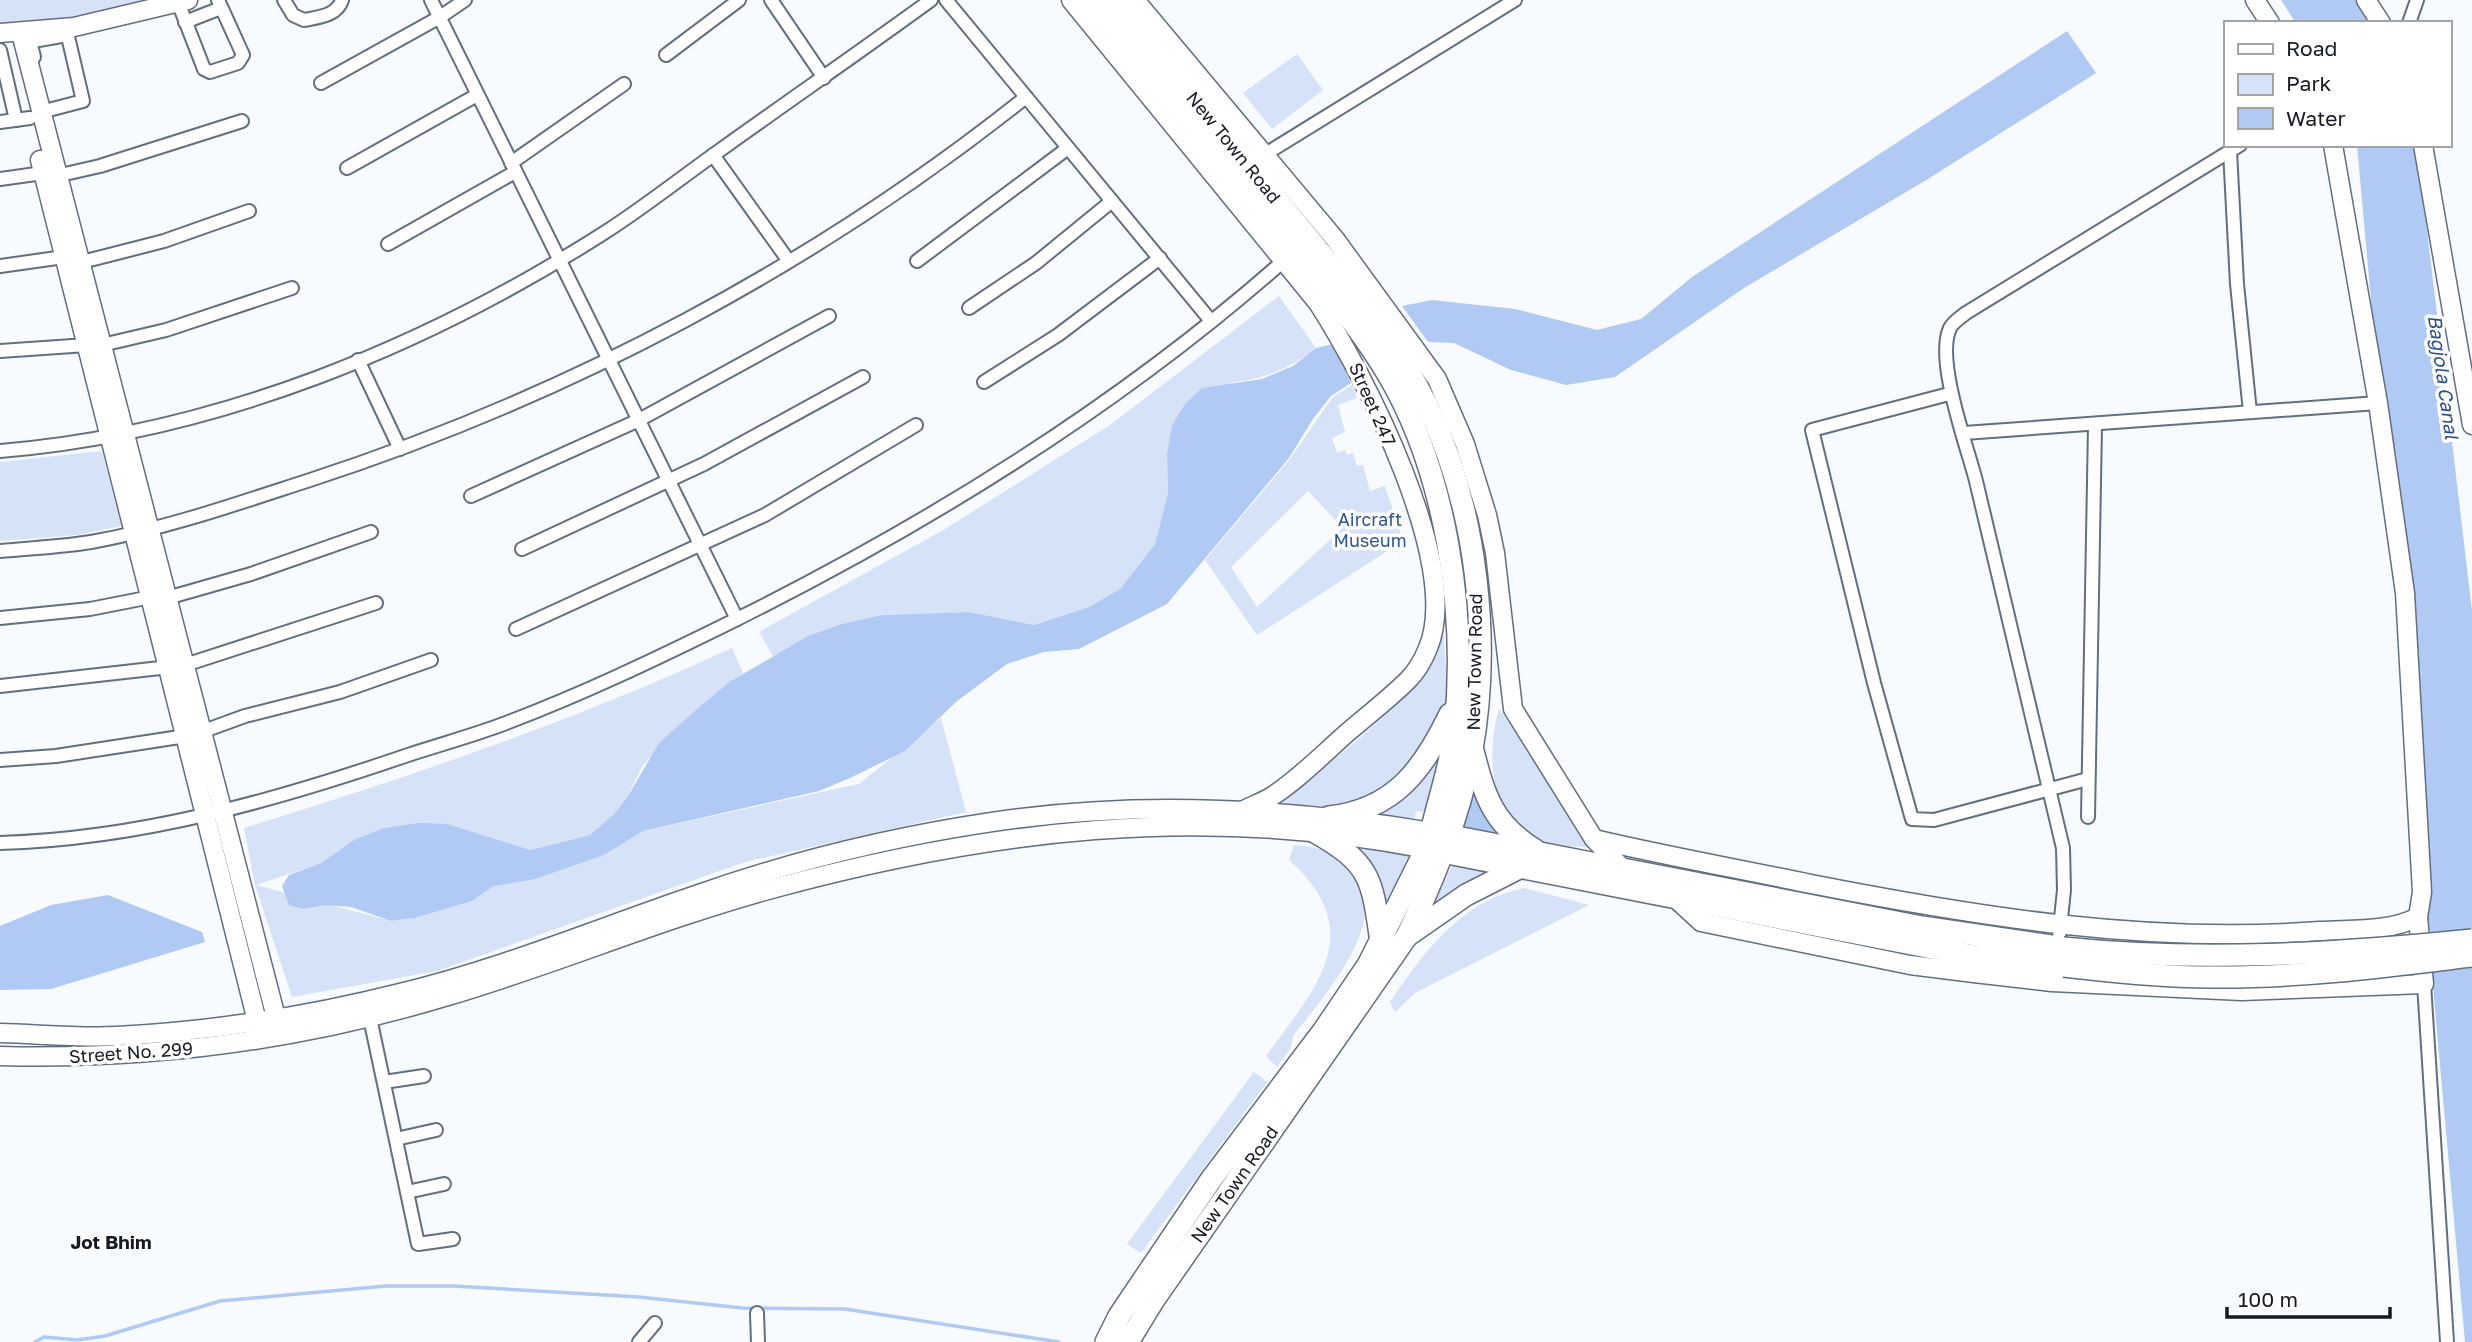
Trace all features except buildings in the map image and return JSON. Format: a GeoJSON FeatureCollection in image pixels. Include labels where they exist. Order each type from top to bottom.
{"type":"FeatureCollection","features":[{"type":"Feature","properties":{"kind":"main road"},"geometry":{"type":"LineString","coordinates":[[1089,0],[1289,256],[1378,359],[1405,409],[1449,544],[1458,619],[1457,701],[1437,842],[1381,942],[1324,1030],[1210,1181],[1119,1316],[1106,1342]]}},
{"type":"Feature","properties":{"kind":"main road","name":"New Town Road"},"geometry":{"type":"LineString","coordinates":[[1113,0],[1257,160],[1401,358],[1427,407],[1464,506],[1478,605],[1477,706],[1472,746],[1407,936],[1153,1301],[1128,1342]]}},
{"type":"Feature","properties":{"kind":"main road"},"geometry":{"type":"LineString","coordinates":[[1381,942],[1374,897],[1360,863],[1322,825],[1359,814],[1401,786],[1422,767],[1457,701]]}},
{"type":"Feature","properties":{"kind":"main road"},"geometry":{"type":"LineString","coordinates":[[1472,746],[1482,786],[1493,811],[1511,832],[1542,854]]}},
{"type":"Feature","properties":{"kind":"main road"},"geometry":{"type":"LineString","coordinates":[[1437,842],[1542,854],[2168,976],[2327,973],[2472,956]]}},
{"type":"Feature","properties":{"kind":"main road"},"geometry":{"type":"LineString","coordinates":[[1437,842],[1518,867],[1968,954],[2108,952],[2305,956],[2472,940]]}},
{"type":"Feature","properties":{"kind":"main road"},"geometry":{"type":"LineString","coordinates":[[1407,936],[1466,895],[1518,867]]}},
{"type":"Feature","properties":{"kind":"street"},"geometry":{"type":"LineString","coordinates":[[284,0],[293,15],[304,20],[331,13],[340,7],[342,0]]}},
{"type":"Feature","properties":{"kind":"street"},"geometry":{"type":"LineString","coordinates":[[431,0],[737,619]]}},
{"type":"Feature","properties":{"kind":"street"},"geometry":{"type":"LineString","coordinates":[[321,82],[440,17],[465,0]]}},
{"type":"Feature","properties":{"kind":"street"},"geometry":{"type":"LineString","coordinates":[[666,55],[739,0]]}},
{"type":"Feature","properties":{"kind":"street"},"geometry":{"type":"LineString","coordinates":[[771,0],[824,78]]}},
{"type":"Feature","properties":{"kind":"street"},"geometry":{"type":"LineString","coordinates":[[0,451],[117,436],[185,422],[358,360],[467,311],[608,230],[931,0]]}},
{"type":"Feature","properties":{"kind":"street"},"geometry":{"type":"LineString","coordinates":[[946,0],[1211,321]]}},
{"type":"Feature","properties":{"kind":"street","name":"Street 247"},"geometry":{"type":"LineString","coordinates":[[1071,0],[1289,256],[1333,326],[1384,423],[1426,545],[1434,602],[1434,626],[1428,649],[1410,678],[1295,778],[1270,797],[1241,811]]}},
{"type":"Feature","properties":{"kind":"street"},"geometry":{"type":"LineString","coordinates":[[1135,0],[1257,160],[1392,314],[1437,379],[1452,409],[1475,471],[1495,554],[1513,709],[1594,839],[1626,872]]}},
{"type":"Feature","properties":{"kind":"street"},"geometry":{"type":"LineString","coordinates":[[2255,0],[2269,21]]}},
{"type":"Feature","properties":{"kind":"street"},"geometry":{"type":"LineString","coordinates":[[2410,21],[2417,0]]}},
{"type":"Feature","properties":{"kind":"street"},"geometry":{"type":"LineString","coordinates":[[34,115],[31,45],[33,41],[57,33],[183,1],[185,22],[204,69],[210,72],[238,63],[243,55],[219,4],[185,22]]}},
{"type":"Feature","properties":{"kind":"street"},"geometry":{"type":"LineString","coordinates":[[1257,160],[1513,1]]}},
{"type":"Feature","properties":{"kind":"street"},"geometry":{"type":"LineString","coordinates":[[10,33],[57,33]]}},
{"type":"Feature","properties":{"kind":"street"},"geometry":{"type":"LineString","coordinates":[[10,33],[17,92]]}},
{"type":"Feature","properties":{"kind":"street"},"geometry":{"type":"LineString","coordinates":[[10,33],[73,259],[243,928],[261,1040]]}},
{"type":"Feature","properties":{"kind":"street"},"geometry":{"type":"LineString","coordinates":[[0,122],[80,104],[83,97],[57,33]]}},
{"type":"Feature","properties":{"kind":"street"},"geometry":{"type":"LineString","coordinates":[[0,50],[17,92],[34,115]]}},
{"type":"Feature","properties":{"kind":"street"},"geometry":{"type":"LineString","coordinates":[[388,244],[513,167],[624,83]]}},
{"type":"Feature","properties":{"kind":"street"},"geometry":{"type":"LineString","coordinates":[[348,168],[477,95]]}},
{"type":"Feature","properties":{"kind":"street"},"geometry":{"type":"LineString","coordinates":[[0,551],[90,542],[228,507],[400,450],[611,360],[788,260],[946,157],[1026,97]]}},
{"type":"Feature","properties":{"kind":"street"},"geometry":{"type":"LineString","coordinates":[[0,179],[50,175],[100,166],[242,121]]}},
{"type":"Feature","properties":{"kind":"street"},"geometry":{"type":"LineString","coordinates":[[2333,147],[2378,403],[2406,593],[2422,892],[2418,917],[2447,1342]]}},
{"type":"Feature","properties":{"kind":"street"},"geometry":{"type":"LineString","coordinates":[[2423,147],[2472,425]]}},
{"type":"Feature","properties":{"kind":"street"},"geometry":{"type":"LineString","coordinates":[[917,261],[1068,148]]}},
{"type":"Feature","properties":{"kind":"street"},"geometry":{"type":"LineString","coordinates":[[2061,954],[2063,848],[1964,433],[1949,394],[1951,326],[2127,212],[2235,148],[2237,284],[2250,412]]}},
{"type":"Feature","properties":{"kind":"street"},"geometry":{"type":"LineString","coordinates":[[713,155],[788,260]]}},
{"type":"Feature","properties":{"kind":"street"},"geometry":{"type":"LineString","coordinates":[[969,308],[1036,263],[1112,201]]}},
{"type":"Feature","properties":{"kind":"street"},"geometry":{"type":"LineString","coordinates":[[0,266],[73,259],[164,241],[249,211]]}},
{"type":"Feature","properties":{"kind":"street"},"geometry":{"type":"LineString","coordinates":[[0,843],[77,837],[214,813],[300,791],[498,726],[620,674],[737,619],[869,551],[996,476],[1211,321],[1289,256]]}},
{"type":"Feature","properties":{"kind":"street"},"geometry":{"type":"LineString","coordinates":[[984,382],[1058,335],[1160,258]]}},
{"type":"Feature","properties":{"kind":"street"},"geometry":{"type":"LineString","coordinates":[[0,351],[94,345],[166,330],[292,288]]}},
{"type":"Feature","properties":{"kind":"street"},"geometry":{"type":"LineString","coordinates":[[471,496],[639,420],[829,316]]}},
{"type":"Feature","properties":{"kind":"street"},"geometry":{"type":"LineString","coordinates":[[358,360],[400,450]]}},
{"type":"Feature","properties":{"kind":"street"},"geometry":{"type":"LineString","coordinates":[[522,549],[755,438],[863,377]]}},
{"type":"Feature","properties":{"kind":"street"},"geometry":{"type":"LineString","coordinates":[[1949,394],[1812,430],[1875,688],[1912,819],[1934,820],[2088,779]]}},
{"type":"Feature","properties":{"kind":"street"},"geometry":{"type":"LineString","coordinates":[[1964,433],[2095,426],[2378,403]]}},
{"type":"Feature","properties":{"kind":"street"},"geometry":{"type":"LineString","coordinates":[[1384,423],[1414,433]]}},
{"type":"Feature","properties":{"kind":"street"},"geometry":{"type":"LineString","coordinates":[[516,629],[700,545],[801,495],[916,425]]}},
{"type":"Feature","properties":{"kind":"street"},"geometry":{"type":"LineString","coordinates":[[2088,817],[2095,426]]}},
{"type":"Feature","properties":{"kind":"street"},"geometry":{"type":"LineString","coordinates":[[0,618],[90,609],[160,597],[251,574],[372,532]]}},
{"type":"Feature","properties":{"kind":"street"},"geometry":{"type":"LineString","coordinates":[[1434,602],[1458,619]]}},
{"type":"Feature","properties":{"kind":"street"},"geometry":{"type":"LineString","coordinates":[[0,686],[177,666],[376,603]]}},
{"type":"Feature","properties":{"kind":"street"},"geometry":{"type":"LineString","coordinates":[[0,760],[56,756],[193,734],[245,716],[340,692],[431,660]]}},
{"type":"Feature","properties":{"kind":"street"},"geometry":{"type":"LineString","coordinates":[[0,1033],[116,1036],[277,1018],[400,994],[446,981],[734,882],[902,839],[996,830],[1107,813],[1241,811],[1437,842]]}},
{"type":"Feature","properties":{"kind":"street"},"geometry":{"type":"LineString","coordinates":[[996,830],[1322,825]]}},
{"type":"Feature","properties":{"kind":"street","name":"Street No. 299"},"geometry":{"type":"LineString","coordinates":[[0,1056],[88,1057],[192,1049],[280,1038],[370,1018],[511,977],[764,891],[996,830]]}},
{"type":"Feature","properties":{"kind":"street"},"geometry":{"type":"LineString","coordinates":[[1594,839],[1858,893],[2060,926],[2192,936],[2388,926],[2418,917]]}},
{"type":"Feature","properties":{"kind":"street"},"geometry":{"type":"LineString","coordinates":[[1674,897],[1701,922],[1910,965],[1974,973],[2052,982],[2242,991],[2424,984]]}},
{"type":"Feature","properties":{"kind":"street"},"geometry":{"type":"LineString","coordinates":[[243,928],[277,1018],[280,1038]]}},
{"type":"Feature","properties":{"kind":"street"},"geometry":{"type":"LineString","coordinates":[[370,1018],[420,1246],[453,1239]]}},
{"type":"Feature","properties":{"kind":"street"},"geometry":{"type":"LineString","coordinates":[[384,1082],[424,1076]]}},
{"type":"Feature","properties":{"kind":"street"},"geometry":{"type":"LineString","coordinates":[[396,1139],[436,1130]]}},
{"type":"Feature","properties":{"kind":"street"},"geometry":{"type":"LineString","coordinates":[[407,1192],[444,1184]]}},
{"type":"Feature","properties":{"kind":"street"},"geometry":{"type":"LineString","coordinates":[[757,1313],[758,1342]]}},
{"type":"Feature","properties":{"kind":"street"},"geometry":{"type":"LineString","coordinates":[[639,1342],[655,1323]]}},
{"type":"Feature","properties":{"kind":"green space"},"geometry":{"type":"Polygon","coordinates":[[[0,0],[156,0],[64,29],[0,33],[0,0]]]}},
{"type":"Feature","properties":{"kind":"green space"},"geometry":{"type":"Polygon","coordinates":[[[1297,54],[1323,90],[1272,129],[1243,93],[1297,54]]]}},
{"type":"Feature","properties":{"kind":"green space"},"geometry":{"type":"Polygon","coordinates":[[[1279,296],[1316,348],[1276,372],[1230,383],[1167,454],[1168,493],[1155,544],[1120,589],[1089,607],[1034,625],[969,612],[883,615],[773,656],[759,632],[945,529],[1110,425],[1279,296]]]}},
{"type":"Feature","properties":{"kind":"green space","name":"Aircraft Museum"},"geometry":{"type":"Polygon","coordinates":[[[1352,385],[1357,398],[1338,405],[1345,432],[1332,438],[1337,453],[1345,450],[1347,455],[1353,453],[1357,466],[1363,465],[1370,491],[1385,486],[1403,541],[1257,635],[1205,560],[1290,459],[1332,398],[1352,385]],[[1308,491],[1231,567],[1257,607],[1343,528],[1308,491]]]}},
{"type":"Feature","properties":{"kind":"green space"},"geometry":{"type":"Polygon","coordinates":[[[102,451],[121,526],[77,535],[0,541],[0,462],[102,451]]]}},
{"type":"Feature","properties":{"kind":"green space"},"geometry":{"type":"Polygon","coordinates":[[[1444,633],[1447,687],[1443,708],[1419,749],[1390,785],[1359,802],[1342,806],[1322,807],[1277,802],[1349,747],[1394,706],[1414,683],[1444,633]]]}},
{"type":"Feature","properties":{"kind":"green space"},"geometry":{"type":"Polygon","coordinates":[[[732,648],[743,673],[705,702],[643,765],[628,796],[614,814],[590,835],[530,850],[488,839],[354,840],[321,863],[256,885],[391,921],[415,918],[472,901],[494,886],[604,855],[643,831],[859,784],[941,718],[966,812],[745,862],[437,971],[292,997],[255,885],[244,828],[368,789],[552,724],[732,648]]]}},
{"type":"Feature","properties":{"kind":"green space"},"geometry":{"type":"Polygon","coordinates":[[[1499,708],[1593,848],[1544,842],[1525,832],[1512,819],[1502,803],[1493,766],[1499,708]]]}},
{"type":"Feature","properties":{"kind":"green space"},"geometry":{"type":"Polygon","coordinates":[[[1437,754],[1441,754],[1427,812],[1416,811],[1414,822],[1375,814],[1437,754]]]}},
{"type":"Feature","properties":{"kind":"green space"},"geometry":{"type":"Polygon","coordinates":[[[1294,845],[1331,853],[1346,863],[1357,879],[1365,910],[1363,926],[1349,959],[1293,1036],[1291,1048],[1277,1067],[1266,1056],[1316,984],[1326,960],[1330,936],[1326,912],[1313,886],[1289,860],[1294,845]]]}},
{"type":"Feature","properties":{"kind":"green space"},"geometry":{"type":"Polygon","coordinates":[[[1357,845],[1411,857],[1385,916],[1356,848],[1357,845]]]}},
{"type":"Feature","properties":{"kind":"green space"},"geometry":{"type":"Polygon","coordinates":[[[1452,866],[1501,874],[1428,914],[1452,866]]]}},
{"type":"Feature","properties":{"kind":"green space"},"geometry":{"type":"Polygon","coordinates":[[[1524,888],[1589,905],[1415,993],[1395,1012],[1390,1002],[1446,931],[1482,904],[1502,894],[1524,888]]]}},
{"type":"Feature","properties":{"kind":"green space"},"geometry":{"type":"Polygon","coordinates":[[[1254,1072],[1267,1082],[1141,1253],[1127,1244],[1254,1072]]]}},
{"type":"Feature","properties":{"kind":"water"},"geometry":{"type":"Polygon","coordinates":[[[2281,0],[2355,0],[2368,21],[2295,21],[2281,0]]]}},
{"type":"Feature","properties":{"kind":"water"},"geometry":{"type":"Polygon","coordinates":[[[2067,31],[2096,73],[1928,179],[1744,288],[1615,377],[1566,385],[1511,370],[1454,343],[1428,342],[1402,306],[1432,300],[1515,309],[1597,330],[1641,319],[1692,277],[2067,31]]]}},
{"type":"Feature","properties":{"kind":"water","name":"Bagjola Canal"},"geometry":{"type":"Polygon","coordinates":[[[2357,147],[2417,147],[2472,611],[2472,1342],[2465,1342],[2357,147]]]}},
{"type":"Feature","properties":{"kind":"water"},"geometry":{"type":"Polygon","coordinates":[[[1333,344],[1351,383],[1331,396],[1289,458],[1167,604],[1079,649],[1044,652],[1007,664],[957,701],[905,751],[819,791],[643,831],[604,855],[535,879],[494,886],[472,901],[415,918],[391,921],[351,907],[324,905],[304,909],[289,905],[282,886],[289,875],[321,863],[354,840],[384,828],[419,823],[447,824],[530,850],[590,835],[614,814],[628,796],[659,743],[731,681],[808,636],[842,624],[883,615],[969,612],[1034,625],[1089,607],[1120,589],[1155,544],[1168,493],[1167,454],[1172,426],[1185,404],[1202,388],[1262,379],[1293,366],[1316,348],[1333,344]]]}},
{"type":"Feature","properties":{"kind":"water"},"geometry":{"type":"Polygon","coordinates":[[[1468,787],[1504,834],[1460,827],[1468,787]]]}},
{"type":"Feature","properties":{"kind":"water"},"geometry":{"type":"Polygon","coordinates":[[[108,895],[202,932],[205,942],[51,989],[0,990],[0,926],[51,905],[108,895]]]}},
{"type":"Feature","properties":{"kind":"waterway"},"geometry":{"type":"LineString","coordinates":[[35,1342],[44,1337],[77,1340],[105,1336],[220,1301],[386,1286],[453,1286],[639,1297],[742,1308],[845,1309],[1059,1342]]}},
{"type":"Feature","properties":{"kind":"district","name":"Jot Bhim"},"geometry":{"type":"Point","coordinates":[111,1241]}}]}
